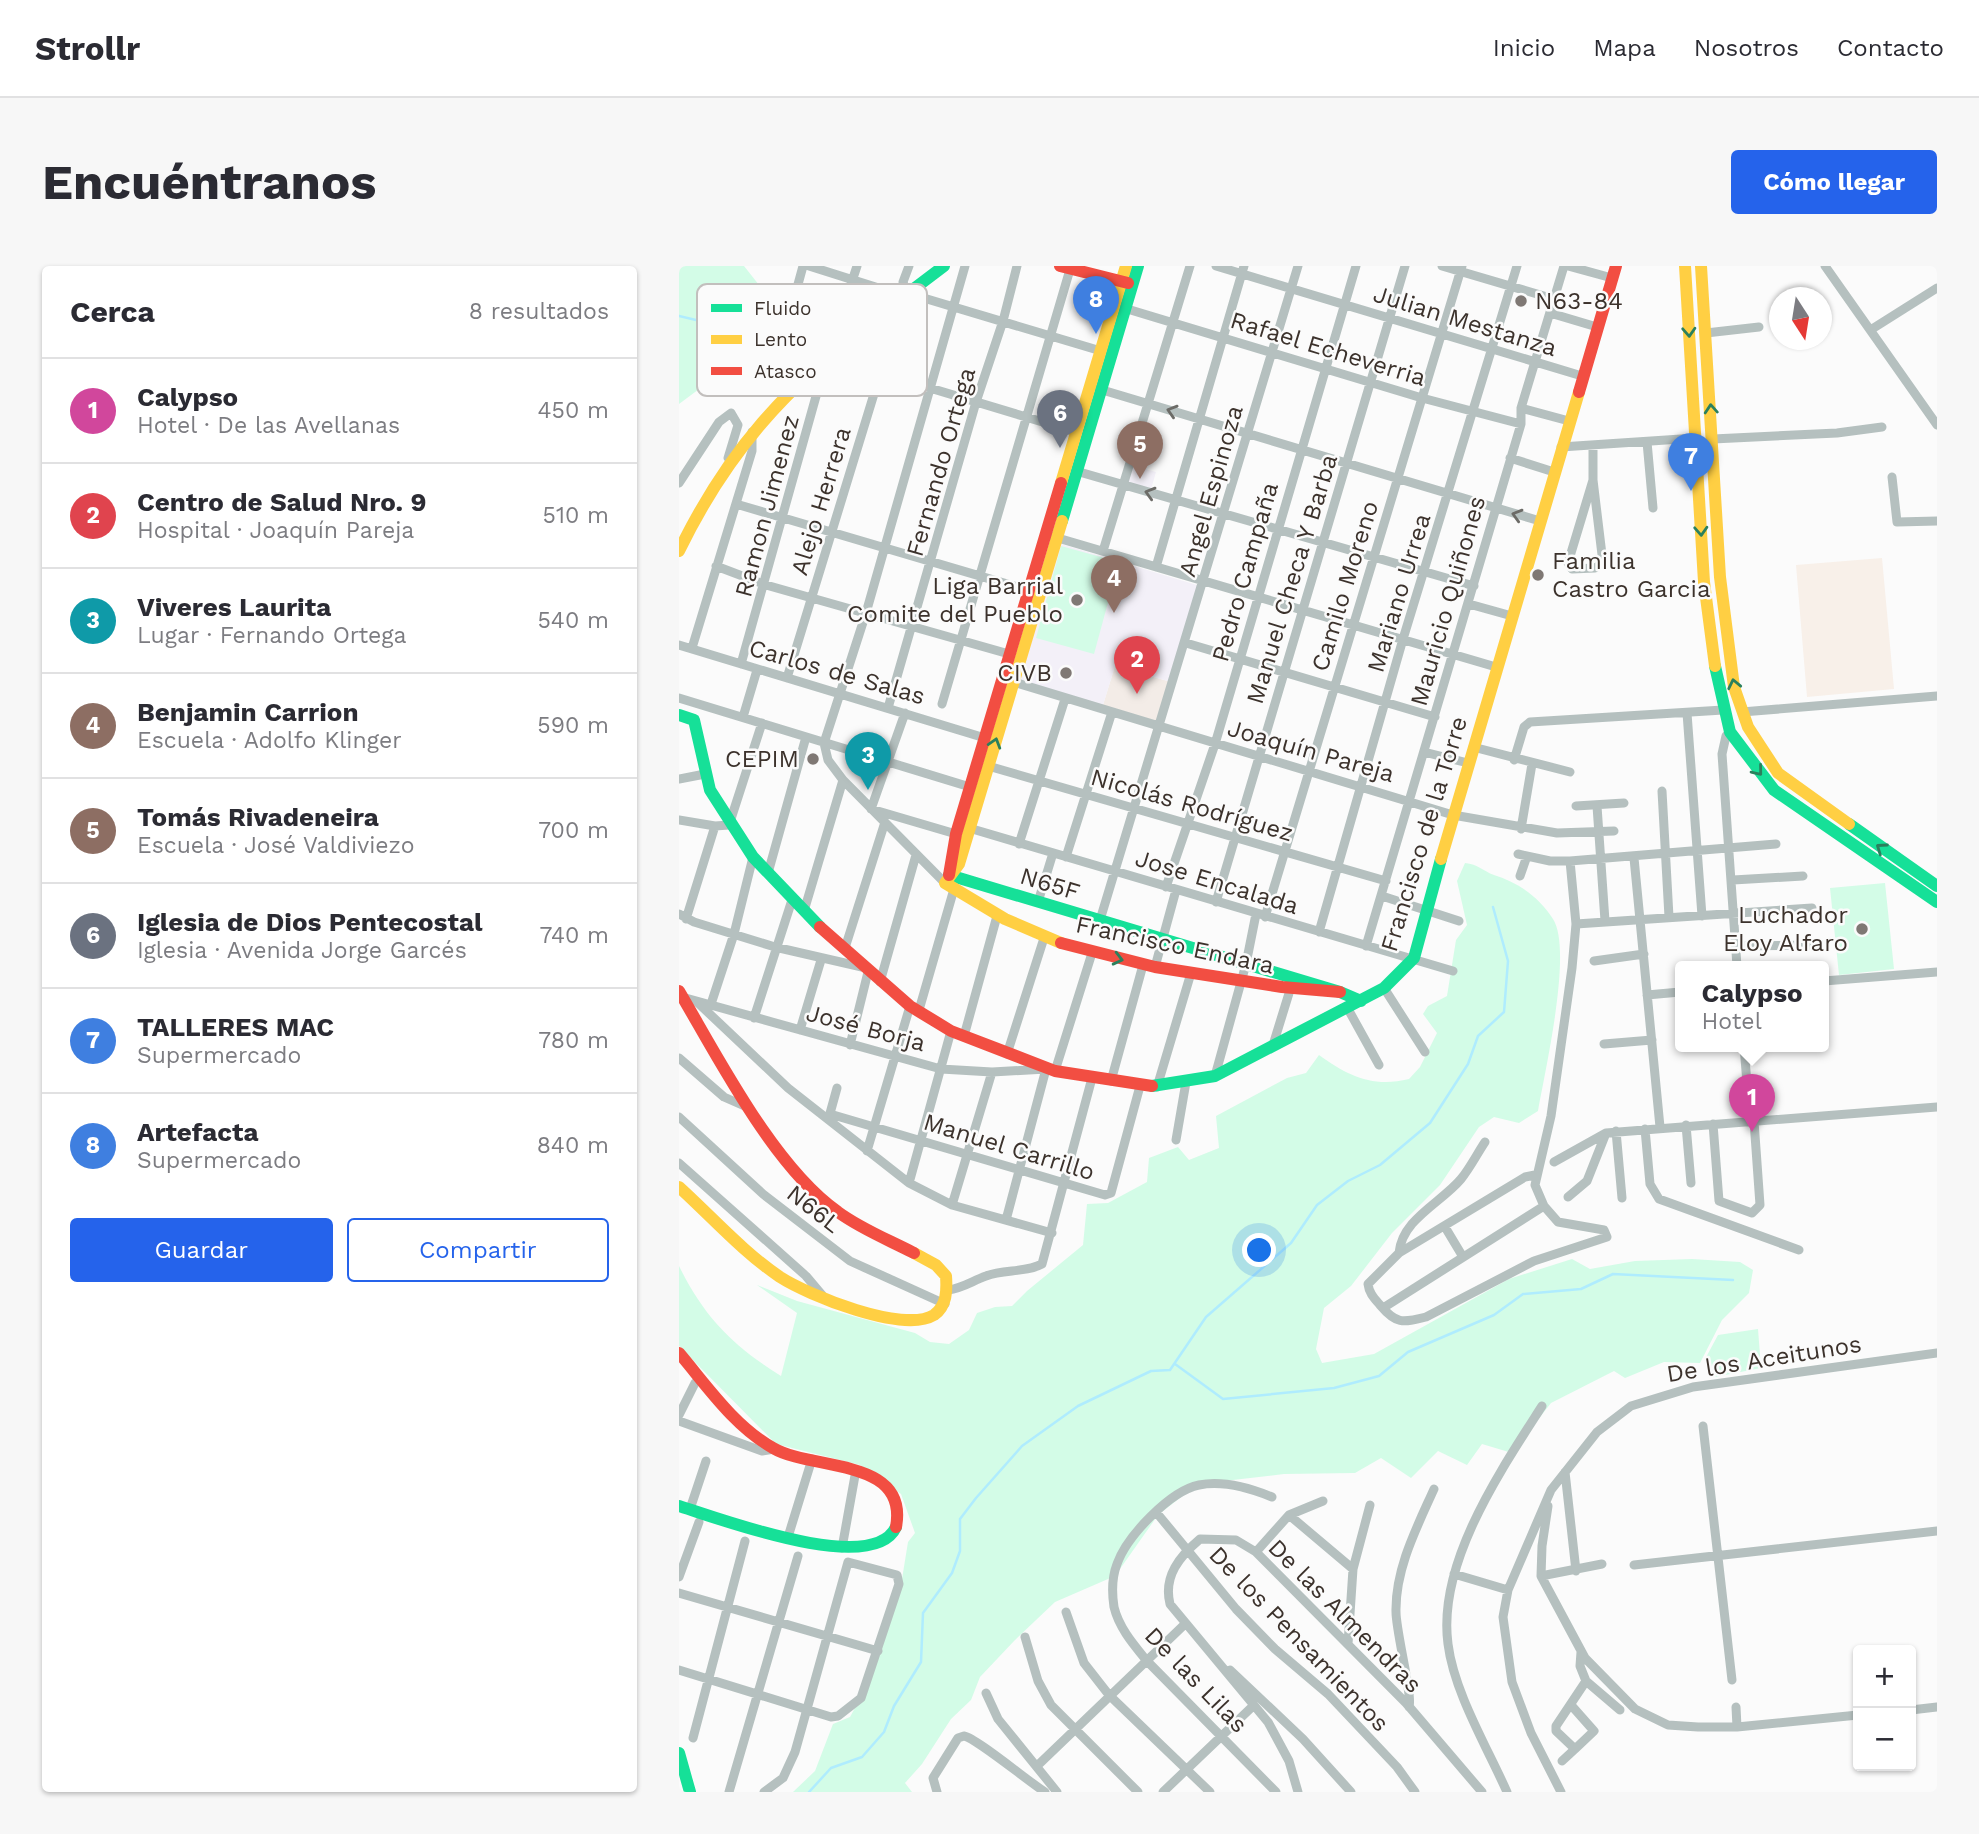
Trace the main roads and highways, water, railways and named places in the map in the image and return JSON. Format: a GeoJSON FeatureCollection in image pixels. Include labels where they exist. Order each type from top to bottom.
{"type":"FeatureCollection","features":[{"type":"Feature","properties":{"kind":"waterway"},"geometry":{"type":"LineString","coordinates":[[679,316],[697,320]]}},
{"type":"Feature","properties":{"kind":"waterway"},"geometry":{"type":"LineString","coordinates":[[809,1792],[831,1768],[862,1757],[884,1732],[894,1706],[921,1662],[923,1613],[952,1573],[960,1551],[960,1519],[1022,1446],[1078,1406],[1151,1371],[1170,1370],[1206,1317],[1291,1243],[1317,1205],[1348,1181],[1380,1165],[1430,1123],[1468,1064],[1478,1036],[1504,1012],[1508,961],[1493,907]]}},
{"type":"Feature","properties":{"kind":"waterway"},"geometry":{"type":"LineString","coordinates":[[1175,1364],[1223,1399],[1334,1388],[1379,1376],[1408,1352],[1494,1315],[1523,1294],[1581,1289],[1613,1274],[1733,1280]]}},
{"type":"Feature","properties":{"kind":"place","name":"N63-84"},"geometry":{"type":"Point","coordinates":[1521,301]}},
{"type":"Feature","properties":{"kind":"place","name":"Artefacta"},"geometry":{"type":"Point","coordinates":[1096,334]}},
{"type":"Feature","properties":{"kind":"place","name":"Iglesia de Dios Pentecostal"},"geometry":{"type":"Point","coordinates":[1060,448]}},
{"type":"Feature","properties":{"kind":"place","name":"Tomás Rivadeneira"},"geometry":{"type":"Point","coordinates":[1140,479]}},
{"type":"Feature","properties":{"kind":"place","name":"TALLERES MAC"},"geometry":{"type":"Point","coordinates":[1691,491]}},
{"type":"Feature","properties":{"kind":"place","name":"Familia Castro Garcia"},"geometry":{"type":"Point","coordinates":[1538,575]}},
{"type":"Feature","properties":{"kind":"place","name":"Liga Barrial Comite del Pueblo"},"geometry":{"type":"Point","coordinates":[1077,600]}},
{"type":"Feature","properties":{"kind":"place","name":"Benjamin Carrion"},"geometry":{"type":"Point","coordinates":[1114,613]}},
{"type":"Feature","properties":{"kind":"place","name":"CIVB"},"geometry":{"type":"Point","coordinates":[1066,673]}},
{"type":"Feature","properties":{"kind":"place","name":"Centro de Salud Nro. 9"},"geometry":{"type":"Point","coordinates":[1137,694]}},
{"type":"Feature","properties":{"kind":"place","name":"CEPIM"},"geometry":{"type":"Point","coordinates":[813,759]}},
{"type":"Feature","properties":{"kind":"place","name":"Viveres Laurita"},"geometry":{"type":"Point","coordinates":[868,790]}},
{"type":"Feature","properties":{"kind":"place","name":"Luchador Eloy Alfaro"},"geometry":{"type":"Point","coordinates":[1862,929]}},
{"type":"Feature","properties":{"kind":"place","name":"Calypso"},"geometry":{"type":"Point","coordinates":[1752,1132]}}]}
